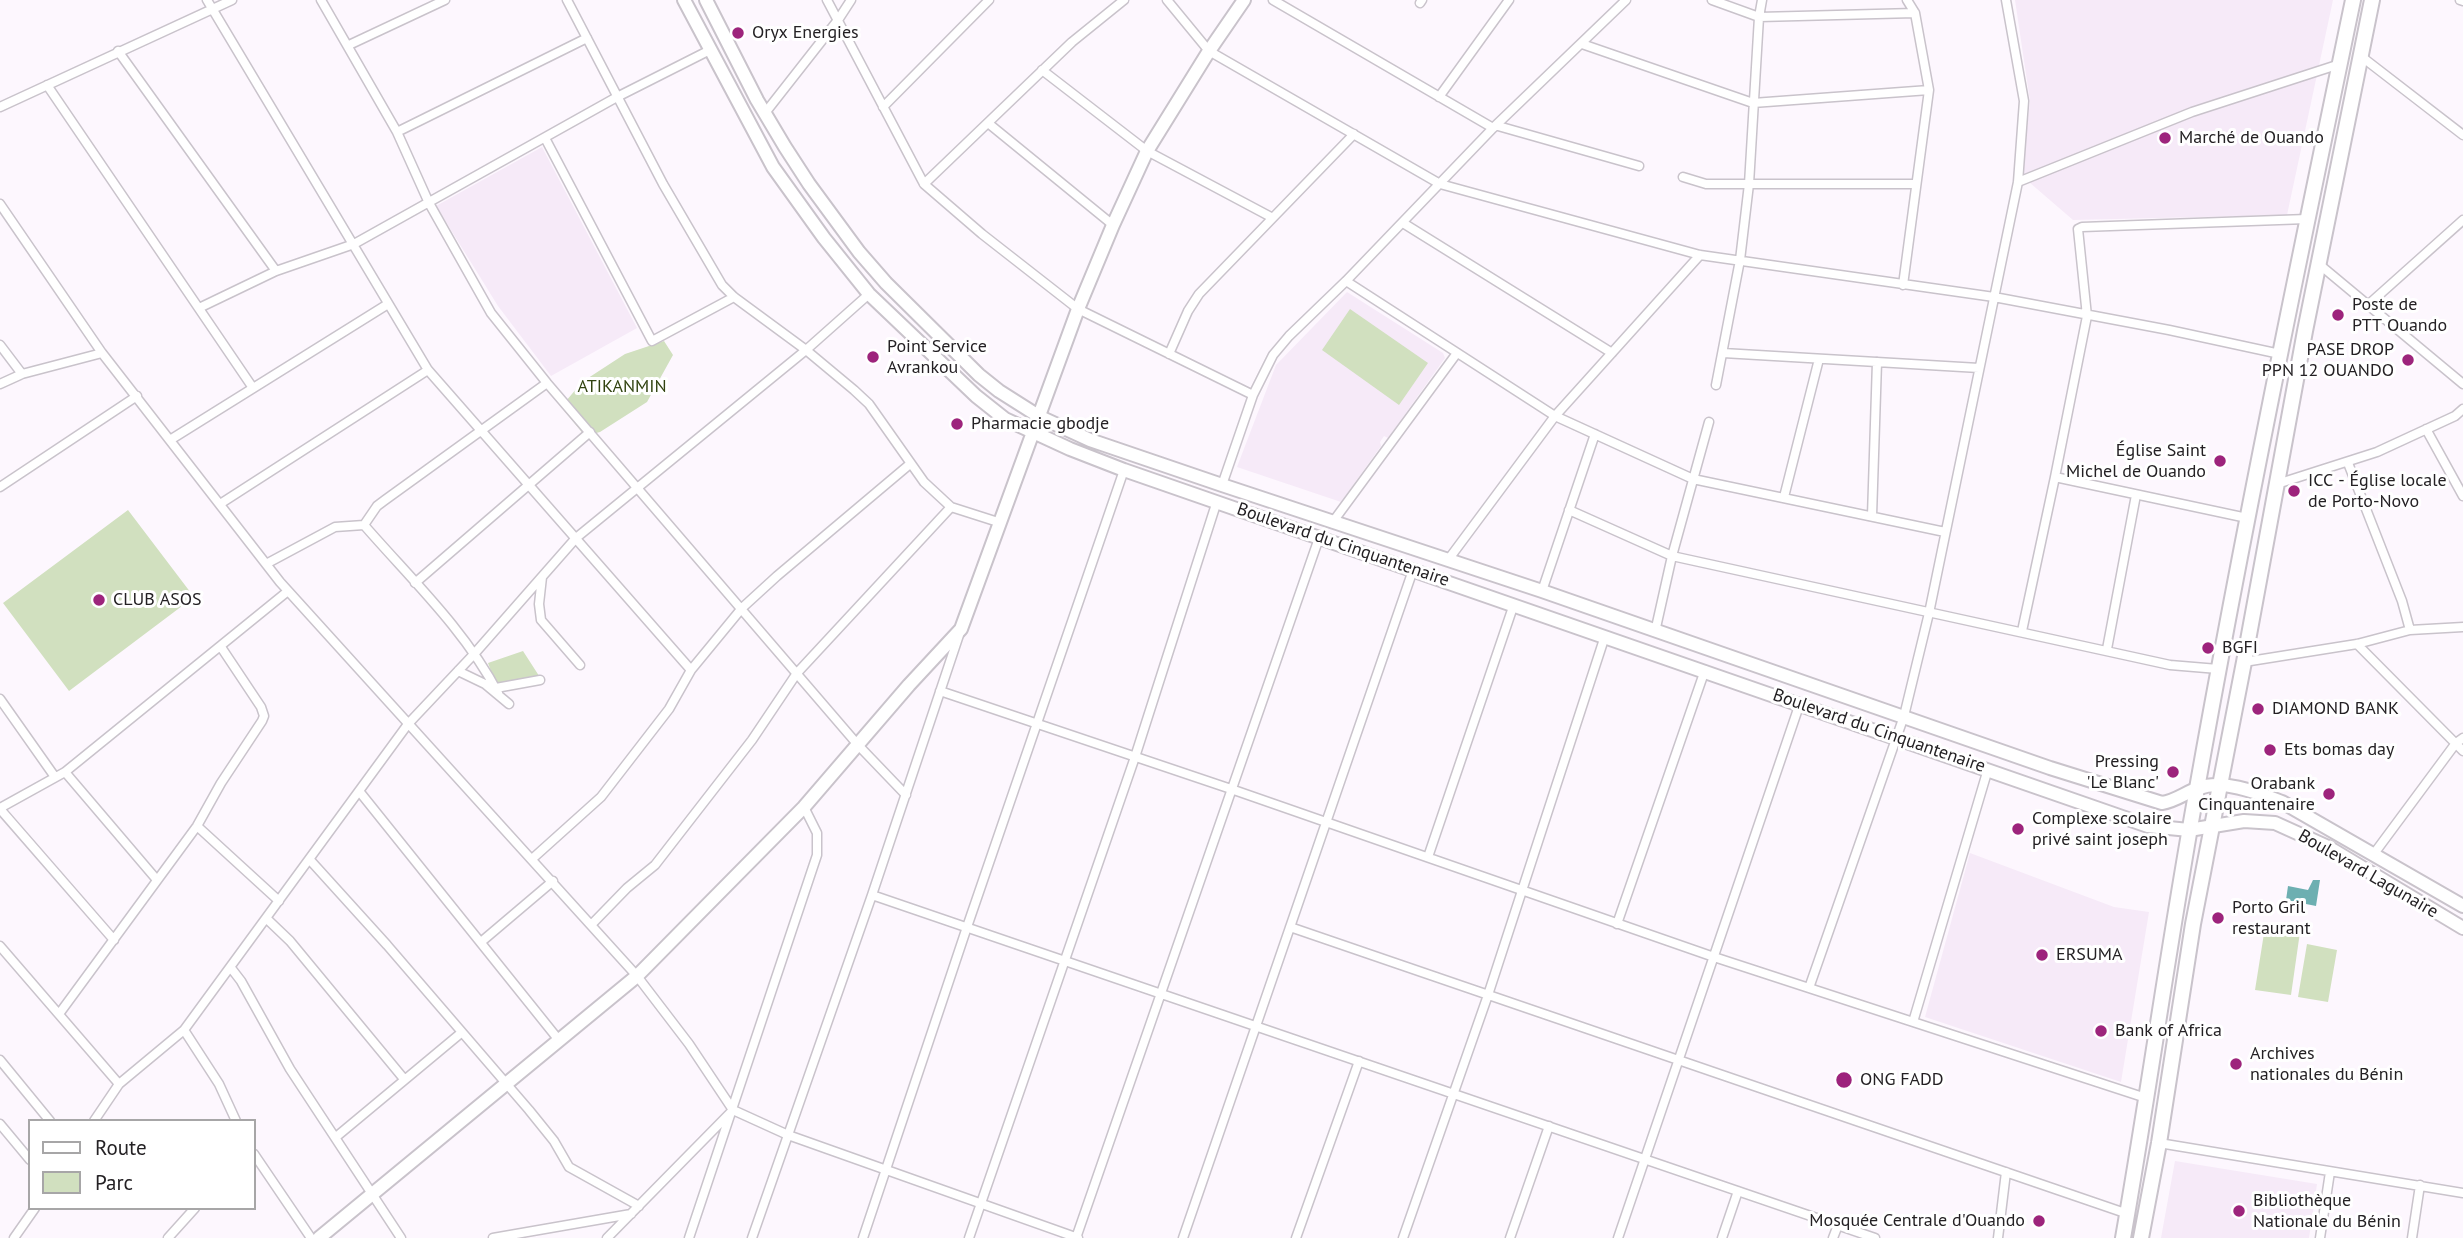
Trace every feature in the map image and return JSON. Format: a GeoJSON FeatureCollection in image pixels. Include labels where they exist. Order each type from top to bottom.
{"type":"FeatureCollection","features":[{"type":"Feature","properties":{"kind":"highway"},"geometry":{"type":"LineString","coordinates":[[2123,1238],[2218,669],[2353,0]]}},
{"type":"Feature","properties":{"kind":"highway"},"geometry":{"type":"LineString","coordinates":[[2141,1238],[2159,1143],[2193,924],[2372,0]]}},
{"type":"Feature","properties":{"kind":"main road","name":"Boulevard du Cinquantenaire"},"geometry":{"type":"LineString","coordinates":[[684,0],[773,167],[824,238],[869,294],[976,396],[1006,419],[1124,470],[1319,538],[2148,826],[2189,830]]}},
{"type":"Feature","properties":{"kind":"main road","name":"Boulevard du Cinquantenaire"},"geometry":{"type":"LineString","coordinates":[[706,0],[765,113],[808,184],[859,252],[886,283],[979,375],[1040,417],[1090,440],[1542,591],[2050,768],[2162,803],[2197,789]]}},
{"type":"Feature","properties":{"kind":"main road"},"geometry":{"type":"LineString","coordinates":[[319,1238],[637,976],[804,807],[961,629],[1077,309],[1113,225],[1147,151],[1244,0]]}},
{"type":"Feature","properties":{"kind":"main road","name":"Boulevard Lagunaire"},"geometry":{"type":"LineString","coordinates":[[2197,789],[2219,786],[2282,802],[2463,906]]}},
{"type":"Feature","properties":{"kind":"main road","name":"Boulevard Lagunaire"},"geometry":{"type":"LineString","coordinates":[[2189,830],[2253,820],[2275,822],[2328,847],[2463,928]]}},
{"type":"Feature","properties":{"kind":"street"},"geometry":{"type":"LineString","coordinates":[[207,0],[428,370],[691,670]]}},
{"type":"Feature","properties":{"kind":"street"},"geometry":{"type":"LineString","coordinates":[[0,107],[232,0]]}},
{"type":"Feature","properties":{"kind":"street"},"geometry":{"type":"LineString","coordinates":[[321,0],[397,132],[429,203],[491,313],[547,383],[858,745],[906,795]]}},
{"type":"Feature","properties":{"kind":"street"},"geometry":{"type":"LineString","coordinates":[[349,45],[445,0]]}},
{"type":"Feature","properties":{"kind":"street"},"geometry":{"type":"LineString","coordinates":[[567,0],[617,97],[722,285],[734,297],[806,350],[869,404],[924,482],[951,507],[998,522]]}},
{"type":"Feature","properties":{"kind":"street"},"geometry":{"type":"LineString","coordinates":[[827,0],[924,184],[1077,309],[1253,396]]}},
{"type":"Feature","properties":{"kind":"street"},"geometry":{"type":"LineString","coordinates":[[765,113],[851,0]]}},
{"type":"Feature","properties":{"kind":"street"},"geometry":{"type":"LineString","coordinates":[[883,107],[989,0]]}},
{"type":"Feature","properties":{"kind":"street"},"geometry":{"type":"LineString","coordinates":[[924,184],[1072,42],[1124,0]]}},
{"type":"Feature","properties":{"kind":"street"},"geometry":{"type":"LineString","coordinates":[[1167,0],[1209,51],[1440,184],[1700,255],[1994,297],[2280,354]]}},
{"type":"Feature","properties":{"kind":"street"},"geometry":{"type":"LineString","coordinates":[[1273,0],[1495,127],[1639,166]]}},
{"type":"Feature","properties":{"kind":"street"},"geometry":{"type":"LineString","coordinates":[[1439,97],[1509,0]]}},
{"type":"Feature","properties":{"kind":"street"},"geometry":{"type":"LineString","coordinates":[[1222,485],[1253,396],[1273,355],[1289,335],[1346,281],[1495,127],[1626,0]]}},
{"type":"Feature","properties":{"kind":"street"},"geometry":{"type":"LineString","coordinates":[[1712,0],[1759,17],[1914,13]]}},
{"type":"Feature","properties":{"kind":"street"},"geometry":{"type":"LineString","coordinates":[[1716,385],[1740,260],[1749,184],[1762,0]]}},
{"type":"Feature","properties":{"kind":"street"},"geometry":{"type":"LineString","coordinates":[[1903,285],[1929,90],[1914,13],[1908,0]]}},
{"type":"Feature","properties":{"kind":"street"},"geometry":{"type":"LineString","coordinates":[[1809,988],[1904,716],[1929,613],[2018,182],[2024,101],[2006,0]]}},
{"type":"Feature","properties":{"kind":"street"},"geometry":{"type":"LineString","coordinates":[[397,132],[587,38]]}},
{"type":"Feature","properties":{"kind":"street"},"geometry":{"type":"LineString","coordinates":[[1582,44],[1754,103],[1929,90]]}},
{"type":"Feature","properties":{"kind":"street"},"geometry":{"type":"LineString","coordinates":[[199,308],[276,271],[354,244],[617,97],[710,50]]}},
{"type":"Feature","properties":{"kind":"street"},"geometry":{"type":"LineString","coordinates":[[118,51],[276,271]]}},
{"type":"Feature","properties":{"kind":"street"},"geometry":{"type":"LineString","coordinates":[[2362,57],[2463,135]]}},
{"type":"Feature","properties":{"kind":"street"},"geometry":{"type":"LineString","coordinates":[[2018,182],[2192,112],[2342,64]]}},
{"type":"Feature","properties":{"kind":"street"},"geometry":{"type":"LineString","coordinates":[[1042,70],[1147,151],[1271,217]]}},
{"type":"Feature","properties":{"kind":"street"},"geometry":{"type":"LineString","coordinates":[[47,85],[253,388]]}},
{"type":"Feature","properties":{"kind":"street"},"geometry":{"type":"LineString","coordinates":[[988,123],[1113,225]]}},
{"type":"Feature","properties":{"kind":"street"},"geometry":{"type":"LineString","coordinates":[[2454,128],[2463,123]]}},
{"type":"Feature","properties":{"kind":"street"},"geometry":{"type":"LineString","coordinates":[[1168,354],[1199,294],[1354,134]]}},
{"type":"Feature","properties":{"kind":"street"},"geometry":{"type":"LineString","coordinates":[[545,138],[652,341],[734,297]]}},
{"type":"Feature","properties":{"kind":"street"},"geometry":{"type":"LineString","coordinates":[[1683,177],[1706,184],[1916,184]]}},
{"type":"Feature","properties":{"kind":"street"},"geometry":{"type":"LineString","coordinates":[[0,204],[102,353],[266,564],[637,976],[689,1044],[733,1110],[788,1135],[1077,1238],[1319,538]]}},
{"type":"Feature","properties":{"kind":"street"},"geometry":{"type":"LineString","coordinates":[[2021,631],[2087,316],[2077,234],[2082,227],[2307,219]]}},
{"type":"Feature","properties":{"kind":"street"},"geometry":{"type":"LineString","coordinates":[[1402,223],[1612,353]]}},
{"type":"Feature","properties":{"kind":"street"},"geometry":{"type":"LineString","coordinates":[[2369,304],[2461,224]]}},
{"type":"Feature","properties":{"kind":"street"},"geometry":{"type":"LineString","coordinates":[[1448,560],[1555,416],[1700,255]]}},
{"type":"Feature","properties":{"kind":"street"},"geometry":{"type":"LineString","coordinates":[[2320,265],[2463,384]]}},
{"type":"Feature","properties":{"kind":"street"},"geometry":{"type":"LineString","coordinates":[[1346,281],[1555,416],[1693,479],[1945,533]]}},
{"type":"Feature","properties":{"kind":"street"},"geometry":{"type":"LineString","coordinates":[[95,1119],[119,1084],[184,1030],[408,724],[475,653],[576,538],[806,350],[869,294]]}},
{"type":"Feature","properties":{"kind":"street"},"geometry":{"type":"LineString","coordinates":[[170,440],[388,304]]}},
{"type":"Feature","properties":{"kind":"street"},"geometry":{"type":"LineString","coordinates":[[0,345],[22,374]]}},
{"type":"Feature","properties":{"kind":"street"},"geometry":{"type":"LineString","coordinates":[[0,384],[22,374],[102,353]]}},
{"type":"Feature","properties":{"kind":"street"},"geometry":{"type":"LineString","coordinates":[[1332,523],[1457,353]]}},
{"type":"Feature","properties":{"kind":"street"},"geometry":{"type":"LineString","coordinates":[[1723,353],[1979,368]]}},
{"type":"Feature","properties":{"kind":"street"},"geometry":{"type":"LineString","coordinates":[[1784,497],[1819,359]]}},
{"type":"Feature","properties":{"kind":"street"},"geometry":{"type":"LineString","coordinates":[[1872,516],[1877,362]]}},
{"type":"Feature","properties":{"kind":"street"},"geometry":{"type":"LineString","coordinates":[[220,504],[428,370]]}},
{"type":"Feature","properties":{"kind":"street"},"geometry":{"type":"LineString","coordinates":[[364,525],[377,506],[547,383]]}},
{"type":"Feature","properties":{"kind":"street"},"geometry":{"type":"LineString","coordinates":[[0,487],[137,396]]}},
{"type":"Feature","properties":{"kind":"street"},"geometry":{"type":"LineString","coordinates":[[2277,485],[2348,463],[2455,416],[2463,409]]}},
{"type":"Feature","properties":{"kind":"street"},"geometry":{"type":"LineString","coordinates":[[1655,632],[1672,556],[1709,422]]}},
{"type":"Feature","properties":{"kind":"street"},"geometry":{"type":"LineString","coordinates":[[2426,429],[2463,496]]}},
{"type":"Feature","properties":{"kind":"street"},"geometry":{"type":"LineString","coordinates":[[415,583],[590,432]]}},
{"type":"Feature","properties":{"kind":"street"},"geometry":{"type":"LineString","coordinates":[[1542,591],[1595,434]]}},
{"type":"Feature","properties":{"kind":"street"},"geometry":{"type":"LineString","coordinates":[[2348,463],[2402,601],[2410,630]]}},
{"type":"Feature","properties":{"kind":"street"},"geometry":{"type":"LineString","coordinates":[[532,859],[601,797],[669,709],[691,670],[743,608],[910,464]]}},
{"type":"Feature","properties":{"kind":"street"},"geometry":{"type":"LineString","coordinates":[[863,1238],[1124,470]]}},
{"type":"Feature","properties":{"kind":"street"},"geometry":{"type":"LineString","coordinates":[[2055,477],[2247,518]]}},
{"type":"Feature","properties":{"kind":"street"},"geometry":{"type":"LineString","coordinates":[[2107,649],[2136,495]]}},
{"type":"Feature","properties":{"kind":"street"},"geometry":{"type":"LineString","coordinates":[[969,1238],[1135,757],[1217,501]]}},
{"type":"Feature","properties":{"kind":"street"},"geometry":{"type":"LineString","coordinates":[[592,924],[654,865],[752,740],[797,673],[951,507]]}},
{"type":"Feature","properties":{"kind":"street"},"geometry":{"type":"LineString","coordinates":[[1569,510],[1672,556],[2107,649],[2170,665],[2218,669]]}},
{"type":"Feature","properties":{"kind":"street"},"geometry":{"type":"LineString","coordinates":[[266,564],[335,527],[364,525]]}},
{"type":"Feature","properties":{"kind":"street"},"geometry":{"type":"LineString","coordinates":[[364,525],[475,653],[497,690],[509,704]]}},
{"type":"Feature","properties":{"kind":"street"},"geometry":{"type":"LineString","coordinates":[[1183,1238],[1413,570]]}},
{"type":"Feature","properties":{"kind":"street"},"geometry":{"type":"LineString","coordinates":[[542,577],[539,604],[541,620],[580,665]]}},
{"type":"Feature","properties":{"kind":"street"},"geometry":{"type":"LineString","coordinates":[[114,940],[0,808],[65,772],[288,591]]}},
{"type":"Feature","properties":{"kind":"street"},"geometry":{"type":"LineString","coordinates":[[1428,857],[1514,604]]}},
{"type":"Feature","properties":{"kind":"street"},"geometry":{"type":"LineString","coordinates":[[2244,662],[2357,644],[2410,630],[2463,627]]}},
{"type":"Feature","properties":{"kind":"street"},"geometry":{"type":"LineString","coordinates":[[752,1238],[872,895],[961,629]]}},
{"type":"Feature","properties":{"kind":"street"},"geometry":{"type":"LineString","coordinates":[[1403,1238],[1488,995],[1605,636]]}},
{"type":"Feature","properties":{"kind":"street"},"geometry":{"type":"LineString","coordinates":[[2357,644],[2459,741],[2463,751]]}},
{"type":"Feature","properties":{"kind":"street"},"geometry":{"type":"LineString","coordinates":[[59,1014],[197,826],[221,782],[264,716],[261,707],[221,647]]}},
{"type":"Feature","properties":{"kind":"street"},"geometry":{"type":"LineString","coordinates":[[1617,924],[1705,670]]}},
{"type":"Feature","properties":{"kind":"street"},"geometry":{"type":"LineString","coordinates":[[458,671],[497,690],[540,680]]}},
{"type":"Feature","properties":{"kind":"street"},"geometry":{"type":"LineString","coordinates":[[940,691],[1714,957],[2146,1098]]}},
{"type":"Feature","properties":{"kind":"street"},"geometry":{"type":"LineString","coordinates":[[0,699],[55,777]]}},
{"type":"Feature","properties":{"kind":"street"},"geometry":{"type":"LineString","coordinates":[[1618,1238],[1800,703]]}},
{"type":"Feature","properties":{"kind":"street"},"geometry":{"type":"LineString","coordinates":[[2373,855],[2459,741]]}},
{"type":"Feature","properties":{"kind":"street"},"geometry":{"type":"LineString","coordinates":[[1913,1022],[1988,769]]}},
{"type":"Feature","properties":{"kind":"street"},"geometry":{"type":"LineString","coordinates":[[65,772],[157,880]]}},
{"type":"Feature","properties":{"kind":"street"},"geometry":{"type":"LineString","coordinates":[[359,791],[558,1039]]}},
{"type":"Feature","properties":{"kind":"street"},"geometry":{"type":"LineString","coordinates":[[689,1238],[817,855],[817,833],[804,807]]}},
{"type":"Feature","properties":{"kind":"street"},"geometry":{"type":"LineString","coordinates":[[197,826],[279,901]]}},
{"type":"Feature","properties":{"kind":"street"},"geometry":{"type":"LineString","coordinates":[[310,860],[507,1084],[554,1141],[573,1171],[639,1206]]}},
{"type":"Feature","properties":{"kind":"street"},"geometry":{"type":"LineString","coordinates":[[481,942],[553,881]]}},
{"type":"Feature","properties":{"kind":"street"},"geometry":{"type":"LineString","coordinates":[[872,895],[1875,1238]]}},
{"type":"Feature","properties":{"kind":"street"},"geometry":{"type":"LineString","coordinates":[[267,919],[290,941],[404,1079]]}},
{"type":"Feature","properties":{"kind":"street"},"geometry":{"type":"LineString","coordinates":[[1290,927],[2128,1214]]}},
{"type":"Feature","properties":{"kind":"street"},"geometry":{"type":"LineString","coordinates":[[0,946],[119,1084]]}},
{"type":"Feature","properties":{"kind":"street"},"geometry":{"type":"LineString","coordinates":[[231,968],[242,982],[289,1069],[401,1238]]}},
{"type":"Feature","properties":{"kind":"street"},"geometry":{"type":"LineString","coordinates":[[184,1030],[219,1084],[235,1119]]}},
{"type":"Feature","properties":{"kind":"street"},"geometry":{"type":"LineString","coordinates":[[336,1137],[461,1033]]}},
{"type":"Feature","properties":{"kind":"street"},"geometry":{"type":"LineString","coordinates":[[0,1060],[48,1119]]}},
{"type":"Feature","properties":{"kind":"street"},"geometry":{"type":"LineString","coordinates":[[1296,1238],[1359,1061]]}},
{"type":"Feature","properties":{"kind":"street"},"geometry":{"type":"LineString","coordinates":[[607,1238],[733,1110]]}},
{"type":"Feature","properties":{"kind":"street"},"geometry":{"type":"LineString","coordinates":[[0,1124],[28,1158]]}},
{"type":"Feature","properties":{"kind":"street"},"geometry":{"type":"LineString","coordinates":[[1510,1238],[1549,1126]]}},
{"type":"Feature","properties":{"kind":"street"},"geometry":{"type":"LineString","coordinates":[[2159,1143],[2463,1193]]}},
{"type":"Feature","properties":{"kind":"street"},"geometry":{"type":"LineString","coordinates":[[256,1157],[311,1238]]}},
{"type":"Feature","properties":{"kind":"street"},"geometry":{"type":"LineString","coordinates":[[1998,1238],[2006,1172]]}},
{"type":"Feature","properties":{"kind":"street"},"geometry":{"type":"LineString","coordinates":[[2319,1238],[2330,1172]]}},
{"type":"Feature","properties":{"kind":"street"},"geometry":{"type":"LineString","coordinates":[[2412,1238],[2420,1185]]}},
{"type":"Feature","properties":{"kind":"street"},"geometry":{"type":"LineString","coordinates":[[1722,1238],[1738,1191]]}},
{"type":"Feature","properties":{"kind":"street"},"geometry":{"type":"LineString","coordinates":[[14,1238],[34,1210]]}},
{"type":"Feature","properties":{"kind":"street"},"geometry":{"type":"LineString","coordinates":[[168,1238],[193,1210]]}},
{"type":"Feature","properties":{"kind":"street"},"geometry":{"type":"LineString","coordinates":[[493,1238],[631,1214]]}},
{"type":"Feature","properties":{"kind":"street"},"geometry":{"type":"LineString","coordinates":[[1833,1238],[1838,1225]]}},
{"type":"Feature","properties":{"kind":"shaded area","name":"Marché de Ouando"},"geometry":{"type":"Polygon","coordinates":[[[2015,0],[2333,0],[2287,215],[2073,220],[2022,176],[2030,101],[2015,0]]]}},
{"type":"Feature","properties":{"kind":"shaded area"},"geometry":{"type":"Polygon","coordinates":[[[542,147],[637,328],[551,376],[498,306],[436,206],[542,147]]]}},
{"type":"Feature","properties":{"kind":"shaded area"},"geometry":{"type":"Polygon","coordinates":[[[1347,292],[1443,353],[1445,358],[1388,438],[1384,436],[1380,442],[1381,446],[1341,502],[1237,467],[1276,365],[1347,292]]]}},
{"type":"Feature","properties":{"kind":"shaded area","name":"ERSUMA"},"geometry":{"type":"Polygon","coordinates":[[[1970,853],[2114,907],[2149,912],[2121,1082],[1925,1017],[1970,853]]]}},
{"type":"Feature","properties":{"kind":"shaded area","name":"Bibliothèque Nationale du Bénin"},"geometry":{"type":"Polygon","coordinates":[[[2175,1161],[2317,1184],[2309,1238],[2161,1238],[2175,1161]]]}},
{"type":"Feature","properties":{"kind":"green space"},"geometry":{"type":"Polygon","coordinates":[[[1350,309],[1428,363],[1399,405],[1322,350],[1350,309]]]}},
{"type":"Feature","properties":{"kind":"green space","name":"ATIKANMIN"},"geometry":{"type":"Polygon","coordinates":[[[664,341],[673,355],[647,402],[600,432],[585,436],[561,407],[582,382],[625,354],[664,341]]]}},
{"type":"Feature","properties":{"kind":"green space","name":"CLUB ASOS"},"geometry":{"type":"Polygon","coordinates":[[[128,510],[194,597],[69,691],[3,603],[128,510]]]}},
{"type":"Feature","properties":{"kind":"green space"},"geometry":{"type":"Polygon","coordinates":[[[523,651],[543,682],[498,690],[488,663],[523,651]]]}},
{"type":"Feature","properties":{"kind":"green space"},"geometry":{"type":"Polygon","coordinates":[[[2265,927],[2300,932],[2291,995],[2255,990],[2265,927]]]}},
{"type":"Feature","properties":{"kind":"green space"},"geometry":{"type":"Polygon","coordinates":[[[2307,944],[2337,950],[2328,1002],[2298,997],[2307,944]]]}},
{"type":"Feature","properties":{"kind":"water"},"geometry":{"type":"Polygon","coordinates":[[[2313,880],[2320,880],[2316,906],[2286,900],[2288,886],[2308,890],[2313,880]]]}},
{"type":"Feature","properties":{"kind":"place","name":"Oryx Energies"},"geometry":{"type":"Point","coordinates":[738,33]}},
{"type":"Feature","properties":{"kind":"place","name":"Marché de Ouando"},"geometry":{"type":"Point","coordinates":[2165,138]}},
{"type":"Feature","properties":{"kind":"place","name":"Poste de PTT Ouando"},"geometry":{"type":"Point","coordinates":[2338,315]}},
{"type":"Feature","properties":{"kind":"place","name":"Point Service Avrankou"},"geometry":{"type":"Point","coordinates":[873,357]}},
{"type":"Feature","properties":{"kind":"place","name":"PASE DROP PPN 12 OUANDO"},"geometry":{"type":"Point","coordinates":[2408,360]}},
{"type":"Feature","properties":{"kind":"place","name":"Pharmacie gbodje"},"geometry":{"type":"Point","coordinates":[957,424]}},
{"type":"Feature","properties":{"kind":"place","name":"Église Saint Michel de Ouando"},"geometry":{"type":"Point","coordinates":[2220,461]}},
{"type":"Feature","properties":{"kind":"place","name":"ICC - Église locale de Porto-Novo"},"geometry":{"type":"Point","coordinates":[2294,491]}},
{"type":"Feature","properties":{"kind":"place","name":"CLUB ASOS"},"geometry":{"type":"Point","coordinates":[99,600]}},
{"type":"Feature","properties":{"kind":"place","name":"BGFI"},"geometry":{"type":"Point","coordinates":[2208,648]}},
{"type":"Feature","properties":{"kind":"place","name":"DIAMOND BANK"},"geometry":{"type":"Point","coordinates":[2258,709]}},
{"type":"Feature","properties":{"kind":"place","name":"Ets bomas day"},"geometry":{"type":"Point","coordinates":[2270,750]}},
{"type":"Feature","properties":{"kind":"place","name":"Pressing 'Le Blanc'"},"geometry":{"type":"Point","coordinates":[2173,772]}},
{"type":"Feature","properties":{"kind":"place","name":"Orabank Cinquantenaire"},"geometry":{"type":"Point","coordinates":[2329,794]}},
{"type":"Feature","properties":{"kind":"place","name":"Complexe scolaire privé saint joseph"},"geometry":{"type":"Point","coordinates":[2018,829]}},
{"type":"Feature","properties":{"kind":"place","name":"Porto Gril restaurant"},"geometry":{"type":"Point","coordinates":[2218,918]}},
{"type":"Feature","properties":{"kind":"place","name":"ERSUMA"},"geometry":{"type":"Point","coordinates":[2042,955]}},
{"type":"Feature","properties":{"kind":"place","name":"Bank of Africa"},"geometry":{"type":"Point","coordinates":[2101,1031]}},
{"type":"Feature","properties":{"kind":"place","name":"Archives nationales du Bénin"},"geometry":{"type":"Point","coordinates":[2236,1064]}},
{"type":"Feature","properties":{"kind":"place","name":"ONG FADD"},"geometry":{"type":"Point","coordinates":[1844,1080]}},
{"type":"Feature","properties":{"kind":"place","name":"Bibliothèque Nationale du Bénin"},"geometry":{"type":"Point","coordinates":[2239,1211]}},
{"type":"Feature","properties":{"kind":"place","name":"Mosquée Centrale d'Ouando"},"geometry":{"type":"Point","coordinates":[2039,1221]}}]}
